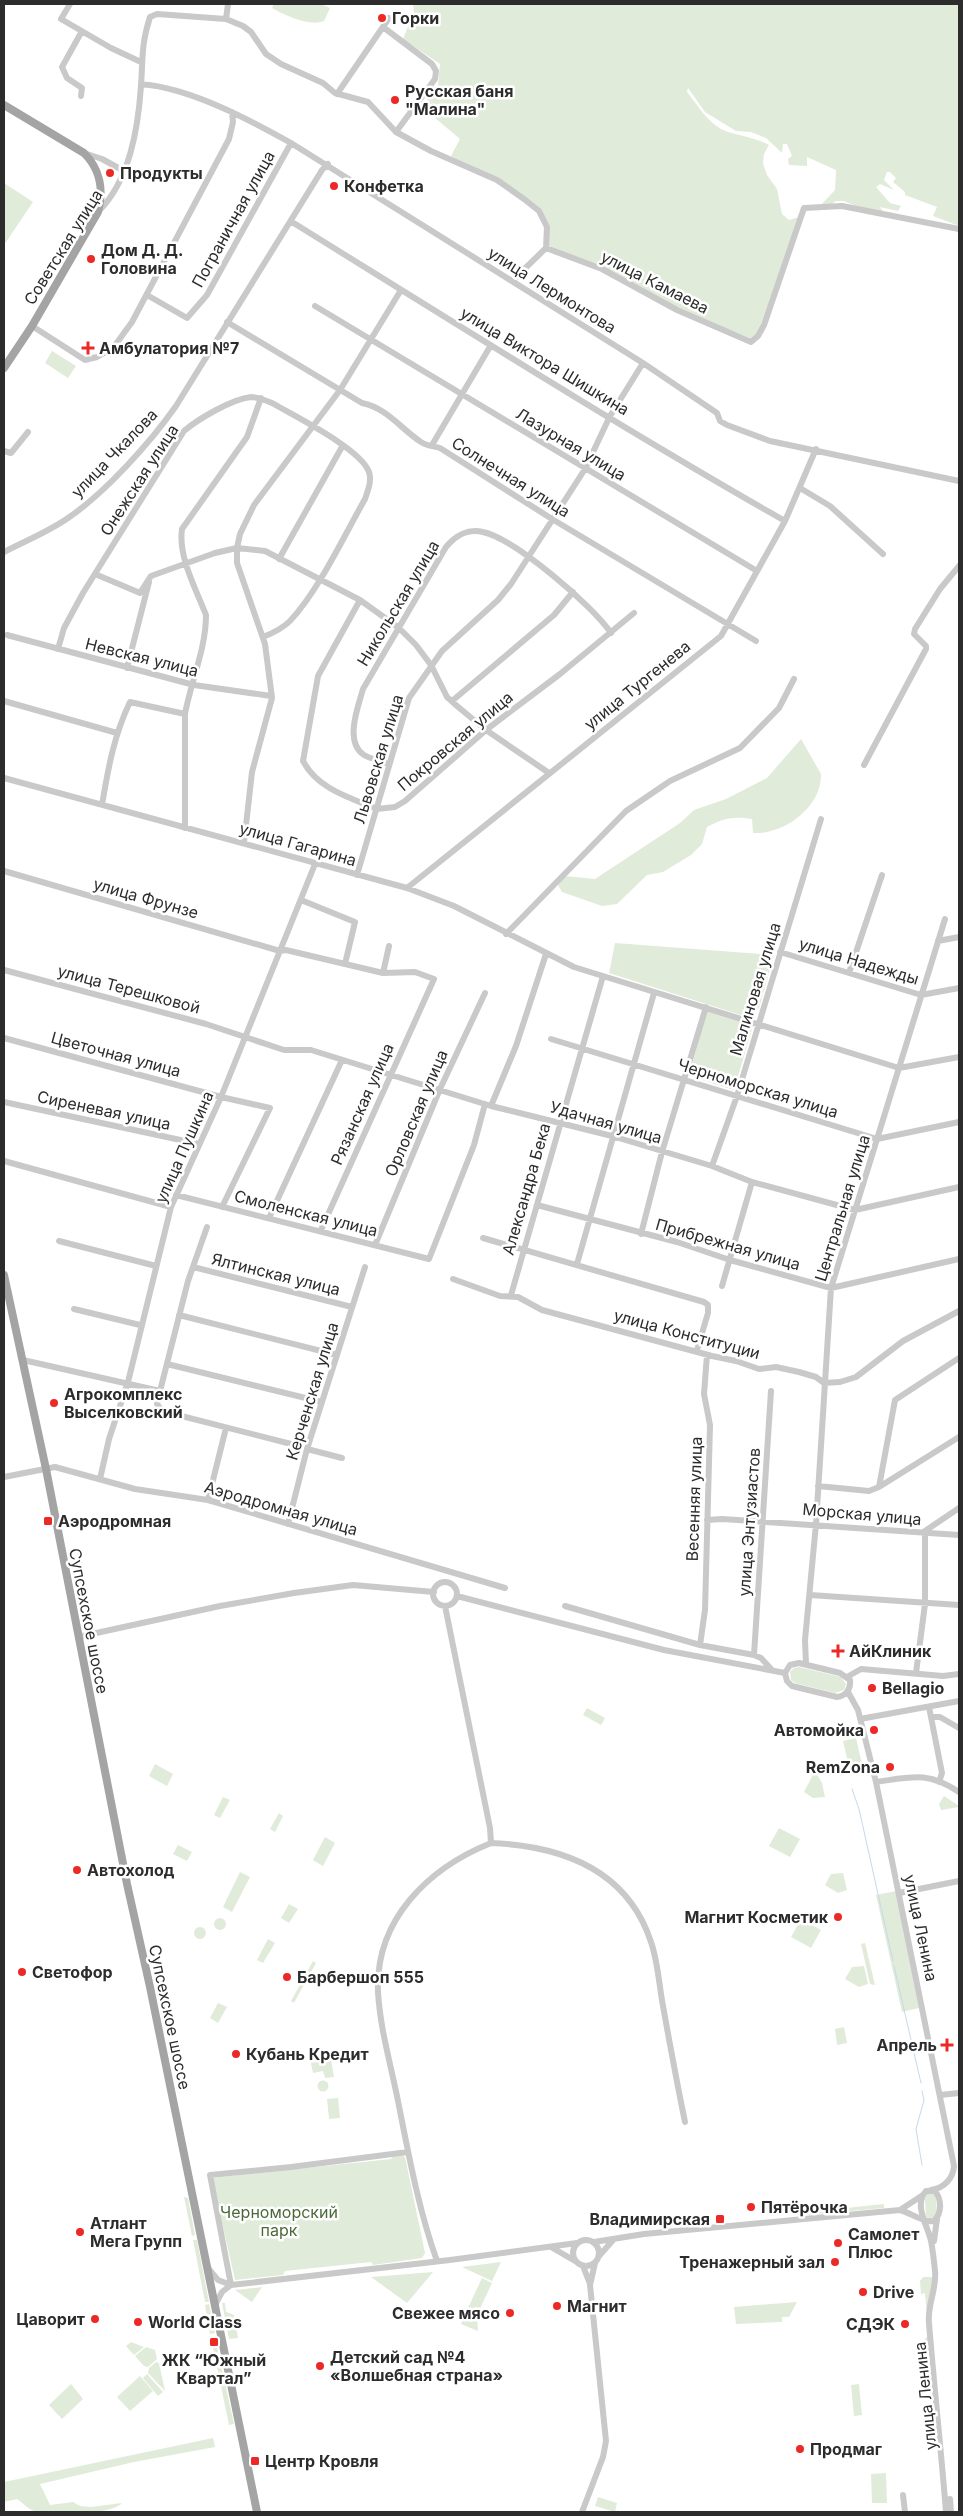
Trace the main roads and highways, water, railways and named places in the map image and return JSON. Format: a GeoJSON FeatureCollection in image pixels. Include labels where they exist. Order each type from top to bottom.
{"type":"FeatureCollection","features":[{"type":"Feature","properties":{"kind":"main road","name":"Советская улица"},"geometry":{"type":"LineString","coordinates":[[4,105],[84,153],[93,164],[101,186],[98,212],[32,326],[4,368]]}},
{"type":"Feature","properties":{"kind":"main road","name":"Супсехское шоссе"},"geometry":{"type":"LineString","coordinates":[[4,1276],[46,1468],[127,1884],[257,2512]]}},
{"type":"Feature","properties":{"kind":"waterway"},"geometry":{"type":"LineString","coordinates":[[852,1789],[859,1809],[893,1961]]}},
{"type":"Feature","properties":{"kind":"waterway"},"geometry":{"type":"LineString","coordinates":[[894,1966],[921,2083]]}},
{"type":"Feature","properties":{"kind":"waterway"},"geometry":{"type":"LineString","coordinates":[[922,2091],[924,2100],[916,2129],[922,2165]]}},
{"type":"Feature","properties":{"kind":"place","name":"Горки"},"geometry":{"type":"Point","coordinates":[382,18]}},
{"type":"Feature","properties":{"kind":"place","name":"Русская баня \"Малина\""},"geometry":{"type":"Point","coordinates":[395,100]}},
{"type":"Feature","properties":{"kind":"place","name":"Продукты"},"geometry":{"type":"Point","coordinates":[110,173]}},
{"type":"Feature","properties":{"kind":"place","name":"Конфетка"},"geometry":{"type":"Point","coordinates":[334,186]}},
{"type":"Feature","properties":{"kind":"place","name":"Дом Д. Д. Головина"},"geometry":{"type":"Point","coordinates":[91,259]}},
{"type":"Feature","properties":{"kind":"place","name":"Амбулатория №7"},"geometry":{"type":"Point","coordinates":[88,348]}},
{"type":"Feature","properties":{"kind":"place","name":"Агрокомплекс Выселковский"},"geometry":{"type":"Point","coordinates":[54,1403]}},
{"type":"Feature","properties":{"kind":"place","name":"Аэродромная"},"geometry":{"type":"Point","coordinates":[48,1521]}},
{"type":"Feature","properties":{"kind":"place","name":"АйКлиник"},"geometry":{"type":"Point","coordinates":[838,1651]}},
{"type":"Feature","properties":{"kind":"place","name":"Bellagio"},"geometry":{"type":"Point","coordinates":[872,1688]}},
{"type":"Feature","properties":{"kind":"place","name":"Автомойка"},"geometry":{"type":"Point","coordinates":[874,1730]}},
{"type":"Feature","properties":{"kind":"place","name":"RemZona"},"geometry":{"type":"Point","coordinates":[890,1767]}},
{"type":"Feature","properties":{"kind":"place","name":"Автохолод"},"geometry":{"type":"Point","coordinates":[77,1870]}},
{"type":"Feature","properties":{"kind":"place","name":"Магнит Косметик"},"geometry":{"type":"Point","coordinates":[838,1917]}},
{"type":"Feature","properties":{"kind":"place","name":"Светофор"},"geometry":{"type":"Point","coordinates":[22,1972]}},
{"type":"Feature","properties":{"kind":"place","name":"Барбершоп 555"},"geometry":{"type":"Point","coordinates":[287,1977]}},
{"type":"Feature","properties":{"kind":"place","name":"Апрель"},"geometry":{"type":"Point","coordinates":[947,2045]}},
{"type":"Feature","properties":{"kind":"place","name":"Кубань Кредит"},"geometry":{"type":"Point","coordinates":[236,2054]}},
{"type":"Feature","properties":{"kind":"place","name":"Пятёрочка"},"geometry":{"type":"Point","coordinates":[751,2207]}},
{"type":"Feature","properties":{"kind":"place","name":"Владимирская"},"geometry":{"type":"Point","coordinates":[720,2219]}},
{"type":"Feature","properties":{"kind":"place","name":"Атлант Мега Групп"},"geometry":{"type":"Point","coordinates":[80,2232]}},
{"type":"Feature","properties":{"kind":"place","name":"Самолет Плюс"},"geometry":{"type":"Point","coordinates":[838,2243]}},
{"type":"Feature","properties":{"kind":"place","name":"Тренажерный зал"},"geometry":{"type":"Point","coordinates":[835,2262]}},
{"type":"Feature","properties":{"kind":"place","name":"Drive"},"geometry":{"type":"Point","coordinates":[863,2292]}},
{"type":"Feature","properties":{"kind":"place","name":"Магнит"},"geometry":{"type":"Point","coordinates":[557,2306]}},
{"type":"Feature","properties":{"kind":"place","name":"Свежее мясо"},"geometry":{"type":"Point","coordinates":[510,2313]}},
{"type":"Feature","properties":{"kind":"place","name":"Цаворит"},"geometry":{"type":"Point","coordinates":[95,2319]}},
{"type":"Feature","properties":{"kind":"place","name":"World Class"},"geometry":{"type":"Point","coordinates":[138,2322]}},
{"type":"Feature","properties":{"kind":"place","name":"СДЭК"},"geometry":{"type":"Point","coordinates":[905,2324]}},
{"type":"Feature","properties":{"kind":"place","name":"ЖК “Южный Квартал”"},"geometry":{"type":"Point","coordinates":[214,2342]}},
{"type":"Feature","properties":{"kind":"place","name":"Детский сад №4 «Волшебная страна»"},"geometry":{"type":"Point","coordinates":[320,2366]}},
{"type":"Feature","properties":{"kind":"place","name":"Продмаг"},"geometry":{"type":"Point","coordinates":[800,2449]}},
{"type":"Feature","properties":{"kind":"place","name":"Центр Кровля"},"geometry":{"type":"Point","coordinates":[255,2461]}},
{"type":"Feature","properties":{"kind":"park label","name":"Черноморский парк"},"geometry":{"type":"Point","coordinates":[279,2221]}}]}
